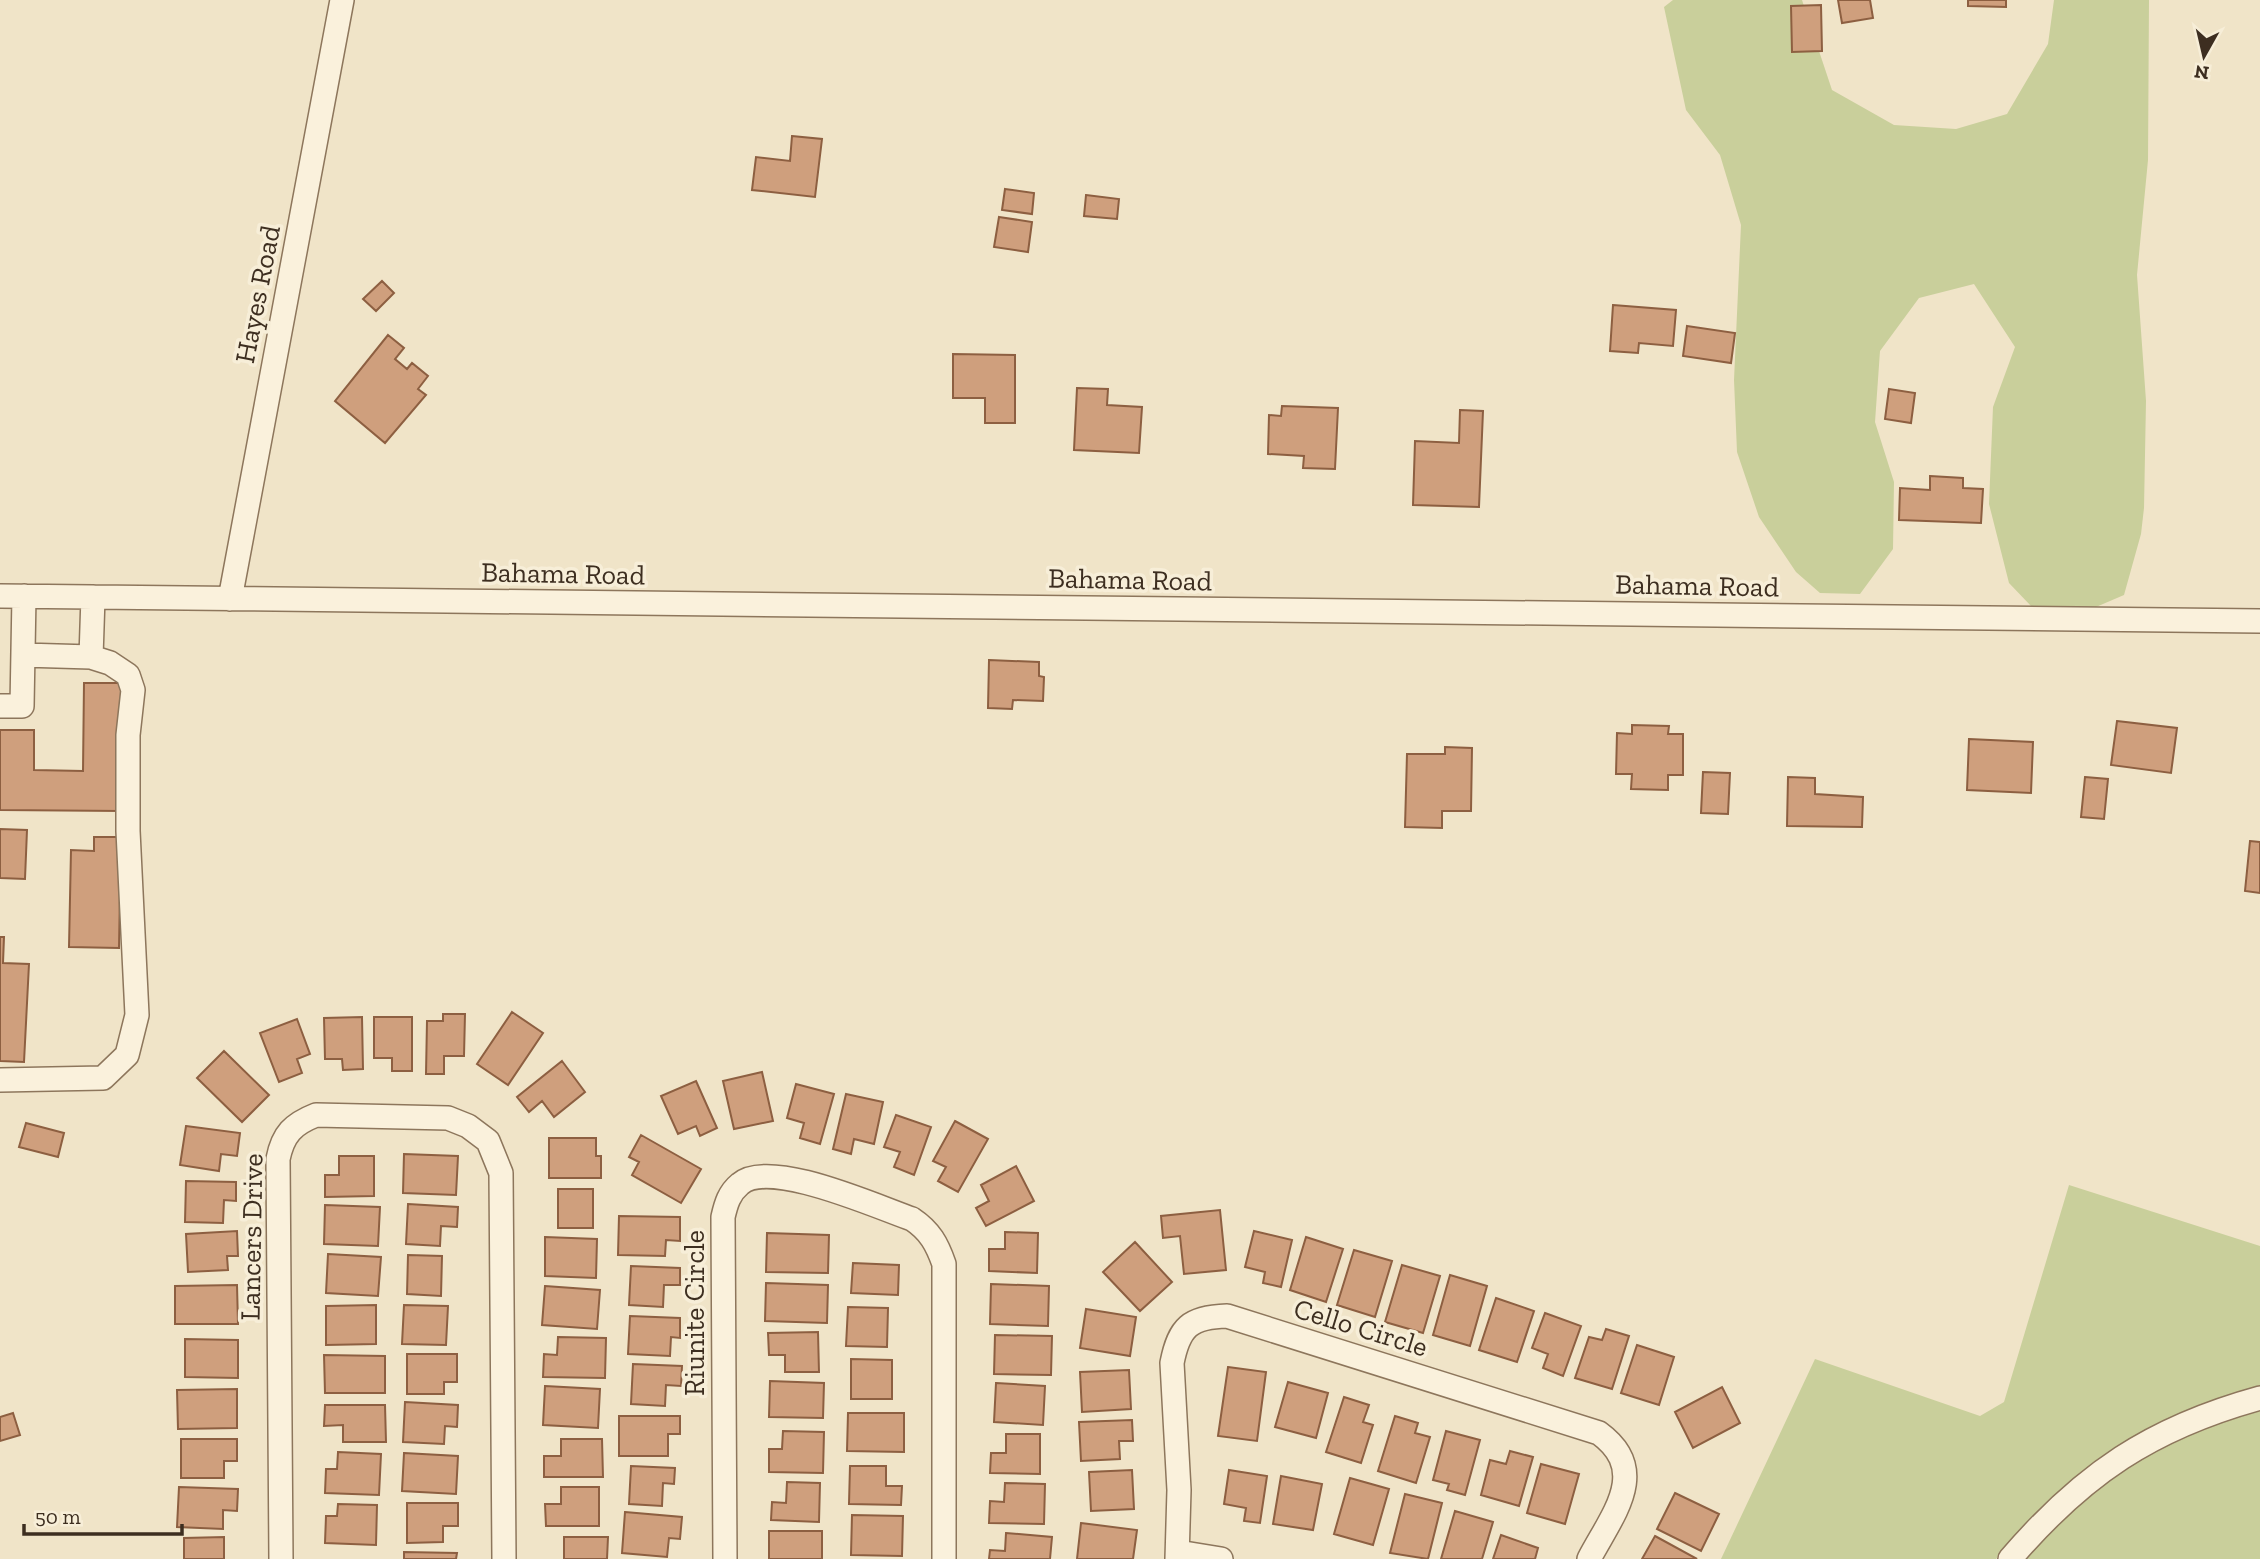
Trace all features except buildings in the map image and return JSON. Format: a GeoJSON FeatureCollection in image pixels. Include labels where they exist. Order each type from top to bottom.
{"type":"FeatureCollection","features":[{"type":"Feature","properties":{"kind":"street","name":"Hayes Road"},"geometry":{"type":"LineString","coordinates":[[230,599],[342,0]]}},
{"type":"Feature","properties":{"kind":"street","name":"Bahama Road"},"geometry":{"type":"LineString","coordinates":[[0,596],[2260,621]]}},
{"type":"Feature","properties":{"kind":"street"},"geometry":{"type":"LineString","coordinates":[[0,706],[22,706],[24,596]]}},
{"type":"Feature","properties":{"kind":"street"},"geometry":{"type":"LineString","coordinates":[[90,657],[93,597]]}},
{"type":"Feature","properties":{"kind":"street"},"geometry":{"type":"LineString","coordinates":[[0,1080],[103,1078],[127,1055],[137,1015],[128,831],[128,735],[133,690],[128,675],[110,663],[90,657],[23,655]]}},
{"type":"Feature","properties":{"kind":"street","name":"Lancers Drive"},"geometry":{"type":"LineString","coordinates":[[282,1559],[278,1159],[282,1139],[297,1122],[316,1115],[448,1118],[468,1126],[488,1141],[496,1154],[501,1173],[504,1559]]}},
{"type":"Feature","properties":{"kind":"street","name":"Riunite Circle"},"geometry":{"type":"LineString","coordinates":[[725,1559],[723,1217],[728,1197],[741,1182],[766,1177],[787,1177],[912,1219],[925,1228],[937,1244],[944,1264],[944,1559]]}},
{"type":"Feature","properties":{"kind":"street","name":"Cello Circle"},"geometry":{"type":"LineString","coordinates":[[1221,1559],[1178,1556],[1179,1490],[1172,1363],[1182,1331],[1193,1322],[1209,1317],[1227,1316],[1599,1433],[1616,1445],[1627,1473],[1622,1495],[1589,1559]]}},
{"type":"Feature","properties":{"kind":"street"},"geometry":{"type":"LineString","coordinates":[[2010,1559],[2053,1511],[2081,1485],[2119,1458],[2165,1431],[2260,1398]]}},
{"type":"Feature","properties":{"kind":"green space"},"geometry":{"type":"Polygon","coordinates":[[[1673,0],[1802,0],[1832,90],[1894,125],[1956,129],[2007,114],[2048,44],[2054,0],[2149,0],[2148,160],[2137,275],[2146,401],[2144,508],[2141,534],[2124,595],[2096,607],[2031,606],[2009,583],[1989,504],[1993,407],[2015,347],[1974,284],[1919,298],[1880,351],[1875,422],[1894,482],[1893,549],[1860,594],[1820,593],[1796,572],[1759,517],[1737,452],[1734,380],[1741,225],[1720,155],[1686,110],[1664,7],[1673,0]]]}},
{"type":"Feature","properties":{"kind":"green space"},"geometry":{"type":"Polygon","coordinates":[[[2069,1185],[2260,1246],[2260,1386],[2179,1414],[2113,1450],[2083,1471],[2054,1497],[1996,1559],[1721,1559],[1815,1359],[1980,1416],[2004,1402],[2069,1185]]]}},
{"type":"Feature","properties":{"kind":"green space"},"geometry":{"type":"Polygon","coordinates":[[[2260,1411],[2260,1559],[2025,1559],[2076,1507],[2130,1466],[2191,1435],[2260,1411]]]}}]}
